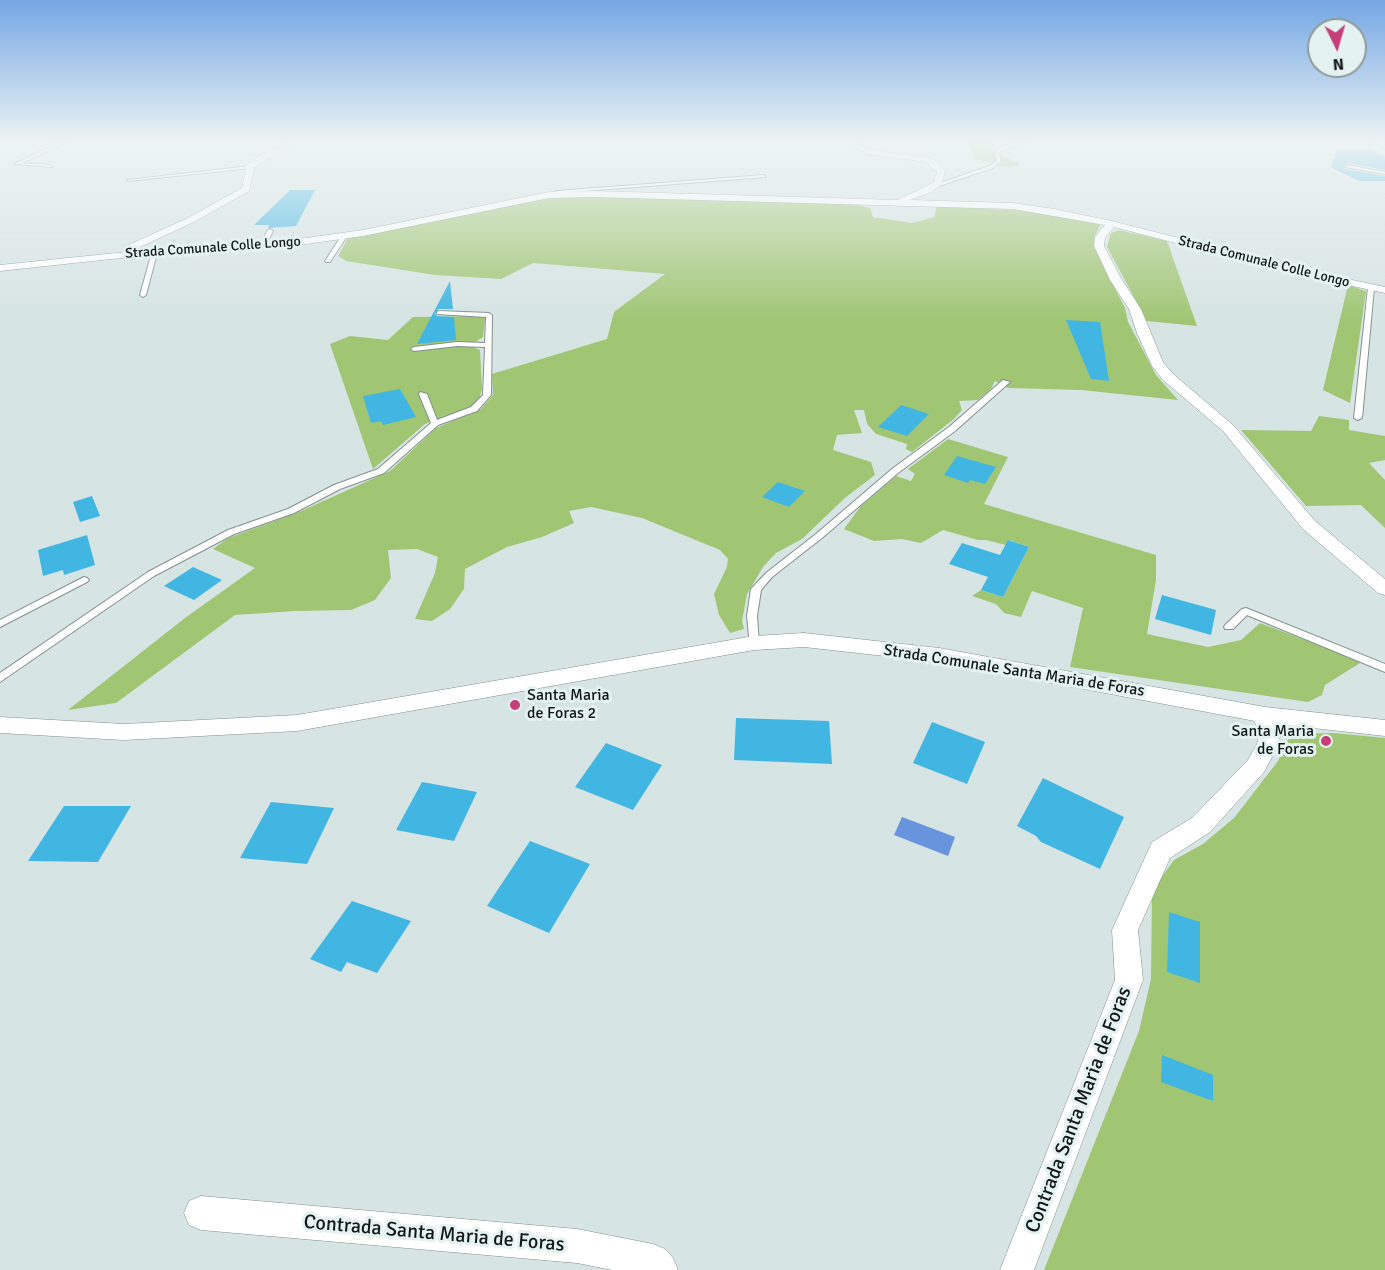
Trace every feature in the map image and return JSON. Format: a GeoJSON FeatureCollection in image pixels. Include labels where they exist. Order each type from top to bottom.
{"type":"FeatureCollection","features":[{"type":"Feature","properties":{"kind":"street"},"geometry":{"type":"LineString","coordinates":[[111,256],[191,220],[224,201]]}},
{"type":"Feature","properties":{"kind":"street","name":"Strada Comunale Colle Longo"},"geometry":{"type":"LineString","coordinates":[[0,268],[344,236],[515,201]]}},
{"type":"Feature","properties":{"kind":"street","name":"Strada Comunale Colle Longo"},"geometry":{"type":"LineString","coordinates":[[838,201],[1013,206],[1053,212],[1112,224],[1385,290]]}},
{"type":"Feature","properties":{"kind":"street"},"geometry":{"type":"LineString","coordinates":[[896,203],[900,201]]}},
{"type":"Feature","properties":{"kind":"street"},"geometry":{"type":"LineString","coordinates":[[1112,224],[1100,237],[1099,246],[1135,309],[1157,363],[1168,377],[1228,428],[1309,525],[1385,590]]}},
{"type":"Feature","properties":{"kind":"street","name":"Strada Comunale Santa Maria de Foras"},"geometry":{"type":"LineString","coordinates":[[0,725],[124,732],[297,723],[754,644],[804,640],[939,655],[1265,715],[1385,728]]}},
{"type":"Feature","properties":{"kind":"street","name":"Contrada Santa Maria de Foras"},"geometry":{"type":"LineString","coordinates":[[1017,1270],[1036,1227],[1130,980],[1125,930],[1144,884],[1161,850],[1201,825],[1256,766],[1269,742],[1265,715]]}},
{"type":"Feature","properties":{"kind":"street","name":"Contrada Santa Maria de Foras"},"geometry":{"type":"LineString","coordinates":[[201,1213],[577,1246],[652,1261],[662,1270]]}},
{"type":"Feature","properties":{"kind":"lane"},"geometry":{"type":"LineString","coordinates":[[263,245],[270,231]]}},
{"type":"Feature","properties":{"kind":"lane"},"geometry":{"type":"LineString","coordinates":[[328,261],[344,236]]}},
{"type":"Feature","properties":{"kind":"lane"},"geometry":{"type":"LineString","coordinates":[[143,295],[154,253]]}},
{"type":"Feature","properties":{"kind":"lane"},"geometry":{"type":"LineString","coordinates":[[1358,418],[1371,288]]}},
{"type":"Feature","properties":{"kind":"lane"},"geometry":{"type":"LineString","coordinates":[[0,678],[151,574],[231,532],[291,511],[337,487],[381,471],[435,423],[474,409],[487,395],[489,315],[439,313]]}},
{"type":"Feature","properties":{"kind":"lane"},"geometry":{"type":"LineString","coordinates":[[414,349],[457,344],[488,345]]}},
{"type":"Feature","properties":{"kind":"lane"},"geometry":{"type":"LineString","coordinates":[[754,644],[752,616],[756,589],[769,575],[895,471],[952,429],[1006,382]]}},
{"type":"Feature","properties":{"kind":"lane"},"geometry":{"type":"LineString","coordinates":[[423,394],[435,423]]}},
{"type":"Feature","properties":{"kind":"lane"},"geometry":{"type":"LineString","coordinates":[[0,624],[84,580]]}},
{"type":"Feature","properties":{"kind":"lane"},"geometry":{"type":"LineString","coordinates":[[1229,627],[1246,611],[1385,668]]}},
{"type":"Feature","properties":{"kind":"green space"},"geometry":{"type":"Polygon","coordinates":[[[522,201],[851,203],[870,208],[873,217],[912,223],[934,217],[937,206],[1032,211],[1090,222],[1100,225],[1094,238],[1094,247],[1125,308],[1128,322],[1156,375],[1178,400],[1081,390],[1008,388],[995,381],[991,389],[978,400],[959,401],[962,410],[954,419],[912,452],[906,449],[907,444],[876,434],[867,424],[864,410],[854,410],[862,433],[837,435],[833,450],[871,462],[875,475],[846,497],[802,539],[776,553],[763,567],[747,594],[742,621],[744,629],[730,633],[719,615],[714,594],[727,567],[728,559],[720,550],[642,518],[591,507],[569,511],[574,523],[542,537],[507,547],[465,569],[464,589],[450,609],[432,621],[415,619],[435,573],[438,557],[417,549],[388,550],[391,578],[375,600],[351,610],[235,615],[116,703],[68,710],[185,618],[255,568],[213,549],[228,538],[299,512],[390,471],[436,428],[481,409],[493,395],[492,374],[607,339],[614,312],[665,274],[533,263],[501,279],[435,275],[346,261],[338,256],[348,238],[522,201]]]}},
{"type":"Feature","properties":{"kind":"green space"},"geometry":{"type":"Polygon","coordinates":[[[1119,230],[1167,241],[1197,326],[1147,321],[1107,247],[1111,233],[1119,230]]]}},
{"type":"Feature","properties":{"kind":"green space"},"geometry":{"type":"Polygon","coordinates":[[[1348,285],[1366,291],[1350,403],[1323,390],[1348,285]]]}},
{"type":"Feature","properties":{"kind":"green space"},"geometry":{"type":"Polygon","coordinates":[[[480,316],[485,318],[483,337],[473,347],[480,350],[482,389],[479,400],[470,407],[425,424],[373,469],[330,344],[350,336],[388,340],[413,317],[480,316]]]}},
{"type":"Feature","properties":{"kind":"green space"},"geometry":{"type":"Polygon","coordinates":[[[1319,416],[1349,420],[1349,430],[1385,436],[1385,460],[1369,463],[1385,480],[1385,528],[1361,505],[1306,506],[1241,430],[1311,431],[1319,416]]]}},
{"type":"Feature","properties":{"kind":"green space"},"geometry":{"type":"Polygon","coordinates":[[[948,439],[1008,457],[984,504],[1156,555],[1156,580],[1147,634],[1208,647],[1241,640],[1260,623],[1358,660],[1360,663],[1325,685],[1322,695],[1308,702],[1070,667],[1083,608],[1032,591],[1021,617],[1004,613],[996,604],[972,596],[981,590],[1003,597],[1029,547],[1009,540],[1006,545],[978,540],[943,530],[921,543],[902,539],[874,541],[844,529],[861,506],[896,476],[911,481],[915,474],[908,469],[948,439]]]}},
{"type":"Feature","properties":{"kind":"green space"},"geometry":{"type":"Polygon","coordinates":[[[1334,733],[1385,738],[1385,1270],[1044,1270],[1139,1031],[1151,979],[1152,890],[1174,860],[1203,844],[1234,818],[1278,761],[1291,734],[1334,733]]]}},
{"type":"Feature","properties":{"kind":"water"},"geometry":{"type":"Polygon","coordinates":[[[902,817],[955,837],[948,856],[894,835],[902,817]]]}},
{"type":"Feature","properties":{"kind":"building"},"geometry":{"type":"Polygon","coordinates":[[[278,201],[309,201],[296,226],[268,228],[269,225],[254,225],[278,201]]]}},
{"type":"Feature","properties":{"kind":"building"},"geometry":{"type":"Polygon","coordinates":[[[450,281],[453,309],[438,309],[435,314],[454,317],[456,340],[417,344],[450,281]]]}},
{"type":"Feature","properties":{"kind":"building"},"geometry":{"type":"Polygon","coordinates":[[[1066,320],[1100,322],[1109,381],[1091,379],[1066,320]]]}},
{"type":"Feature","properties":{"kind":"building"},"geometry":{"type":"Polygon","coordinates":[[[400,389],[416,417],[383,425],[381,421],[371,423],[363,396],[400,389]]]}},
{"type":"Feature","properties":{"kind":"building"},"geometry":{"type":"Polygon","coordinates":[[[901,405],[929,414],[907,436],[878,427],[901,405]]]}},
{"type":"Feature","properties":{"kind":"building"},"geometry":{"type":"Polygon","coordinates":[[[957,456],[996,467],[985,484],[970,480],[968,483],[944,475],[957,456]]]}},
{"type":"Feature","properties":{"kind":"building"},"geometry":{"type":"Polygon","coordinates":[[[778,482],[805,491],[789,507],[762,497],[778,482]]]}},
{"type":"Feature","properties":{"kind":"building"},"geometry":{"type":"Polygon","coordinates":[[[92,496],[100,516],[80,522],[73,502],[92,496]]]}},
{"type":"Feature","properties":{"kind":"building"},"geometry":{"type":"Polygon","coordinates":[[[87,535],[95,565],[64,575],[63,570],[43,576],[38,550],[87,535]]]}},
{"type":"Feature","properties":{"kind":"building"},"geometry":{"type":"Polygon","coordinates":[[[1008,540],[1029,547],[1003,597],[981,590],[988,577],[949,564],[962,543],[1000,555],[1008,540]]]}},
{"type":"Feature","properties":{"kind":"building"},"geometry":{"type":"Polygon","coordinates":[[[193,567],[222,580],[194,600],[164,586],[193,567]]]}},
{"type":"Feature","properties":{"kind":"building"},"geometry":{"type":"Polygon","coordinates":[[[1162,595],[1216,610],[1211,635],[1155,619],[1162,595]]]}},
{"type":"Feature","properties":{"kind":"building"},"geometry":{"type":"Polygon","coordinates":[[[736,718],[829,721],[832,764],[734,760],[736,718]]]}},
{"type":"Feature","properties":{"kind":"building"},"geometry":{"type":"Polygon","coordinates":[[[932,722],[985,742],[967,784],[913,763],[932,722]]]}},
{"type":"Feature","properties":{"kind":"building"},"geometry":{"type":"Polygon","coordinates":[[[606,743],[662,765],[633,810],[575,787],[606,743]]]}},
{"type":"Feature","properties":{"kind":"building"},"geometry":{"type":"Polygon","coordinates":[[[1043,778],[1124,817],[1100,869],[1041,842],[1036,836],[1017,826],[1043,778]]]}},
{"type":"Feature","properties":{"kind":"building"},"geometry":{"type":"Polygon","coordinates":[[[422,782],[477,792],[454,841],[396,830],[422,782]]]}},
{"type":"Feature","properties":{"kind":"building"},"geometry":{"type":"Polygon","coordinates":[[[271,802],[334,808],[307,864],[240,858],[271,802]]]}},
{"type":"Feature","properties":{"kind":"building"},"geometry":{"type":"Polygon","coordinates":[[[64,806],[131,806],[98,862],[28,861],[64,806]]]}},
{"type":"Feature","properties":{"kind":"building"},"geometry":{"type":"Polygon","coordinates":[[[530,841],[590,864],[549,933],[487,906],[530,841]]]}},
{"type":"Feature","properties":{"kind":"building"},"geometry":{"type":"Polygon","coordinates":[[[352,901],[411,921],[377,973],[347,962],[341,972],[310,959],[352,901]]]}},
{"type":"Feature","properties":{"kind":"building"},"geometry":{"type":"Polygon","coordinates":[[[1169,912],[1200,922],[1200,983],[1167,972],[1169,912]]]}},
{"type":"Feature","properties":{"kind":"building"},"geometry":{"type":"Polygon","coordinates":[[[1162,1055],[1213,1075],[1213,1101],[1161,1082],[1162,1055]]]}},
{"type":"Feature","properties":{"kind":"place","name":"Santa Maria de Foras 2"},"geometry":{"type":"Point","coordinates":[515,705]}},
{"type":"Feature","properties":{"kind":"place","name":"Santa Maria de Foras"},"geometry":{"type":"Point","coordinates":[1326,741]}}]}
